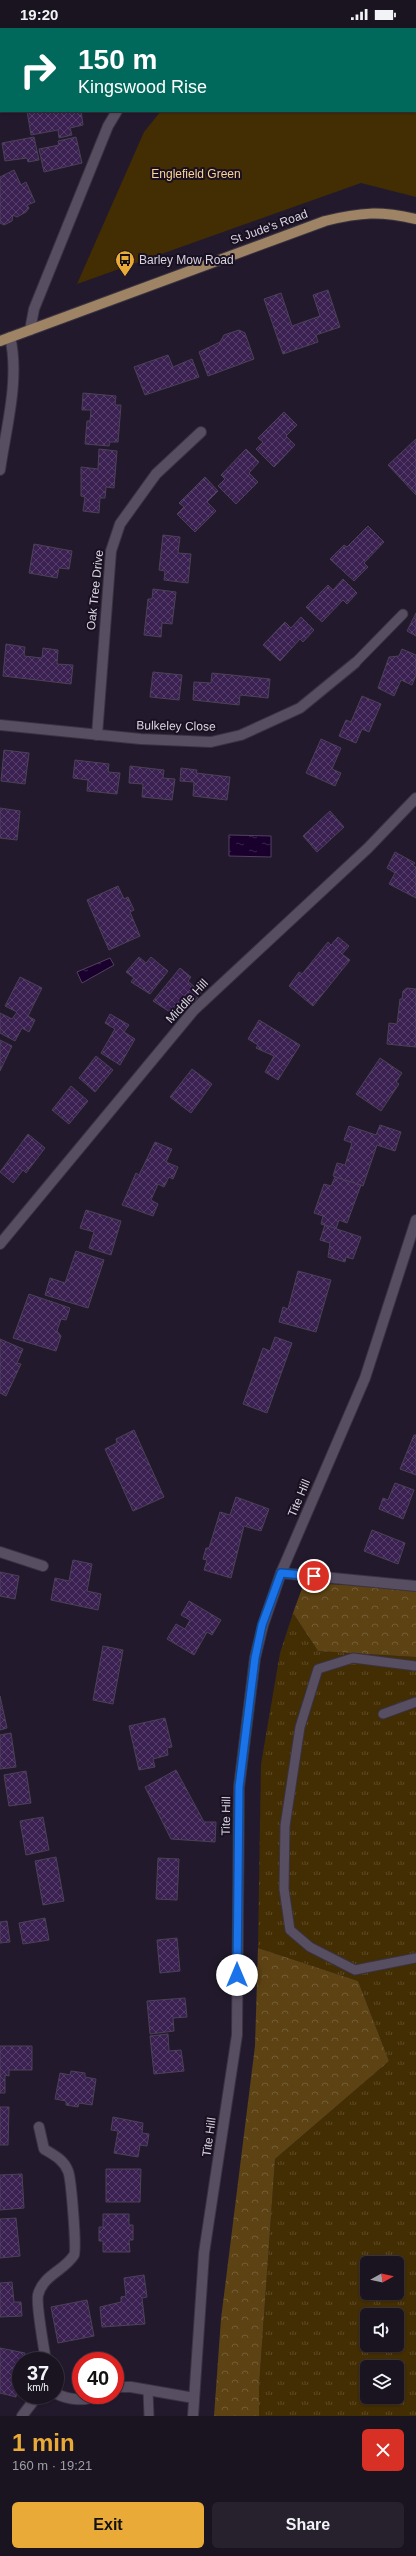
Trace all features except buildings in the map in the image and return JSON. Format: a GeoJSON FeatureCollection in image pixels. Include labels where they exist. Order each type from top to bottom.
{"type":"FeatureCollection","features":[{"type":"Feature","properties":{"kind":"main road","name":"St Jude's Road"},"geometry":{"type":"LineString","coordinates":[[5,339],[325,221],[355,213],[385,212],[416,219]]}},
{"type":"Feature","properties":{"kind":"street"},"geometry":{"type":"LineString","coordinates":[[30,330],[34,309],[108,126],[116,112]]}},
{"type":"Feature","properties":{"kind":"street"},"geometry":{"type":"LineString","coordinates":[[0,470],[13,376],[14,354],[5,339]]}},
{"type":"Feature","properties":{"kind":"street","name":"Oak Tree Drive"},"geometry":{"type":"LineString","coordinates":[[97,735],[111,551],[120,524],[156,474],[201,432]]}},
{"type":"Feature","properties":{"kind":"street","name":"Bulkeley Close"},"geometry":{"type":"LineString","coordinates":[[0,725],[97,735],[211,742],[241,735],[300,708],[355,664]]}},
{"type":"Feature","properties":{"kind":"street","name":"Middle Hill"},"geometry":{"type":"LineString","coordinates":[[0,1244],[194,1010],[368,848],[416,798]]}},
{"type":"Feature","properties":{"kind":"street","name":"Tite Hill"},"geometry":{"type":"LineString","coordinates":[[193,2416],[204,2253],[237,2035],[239,1787],[255,1658],[262,1625],[281,1573],[365,1378],[416,1220]]}},
{"type":"Feature","properties":{"kind":"street"},"geometry":{"type":"LineString","coordinates":[[0,1552],[44,1566]]}},
{"type":"Feature","properties":{"kind":"street"},"geometry":{"type":"LineString","coordinates":[[281,1573],[416,1586]]}},
{"type":"Feature","properties":{"kind":"street"},"geometry":{"type":"LineString","coordinates":[[39,2127],[44,2149],[60,2159],[69,2172],[76,2228],[75,2254],[67,2263],[46,2279],[38,2296],[45,2352]]}},
{"type":"Feature","properties":{"kind":"street"},"geometry":{"type":"LineString","coordinates":[[124,2388],[194,2398]]}},
{"type":"Feature","properties":{"kind":"street"},"geometry":{"type":"LineString","coordinates":[[22,2416],[31,2404]]}},
{"type":"Feature","properties":{"kind":"lane"},"geometry":{"type":"LineString","coordinates":[[355,664],[403,614]]}},
{"type":"Feature","properties":{"kind":"lane"},"geometry":{"type":"LineString","coordinates":[[416,1666],[353,1658],[318,1669],[300,1727],[285,1826],[284,1888],[290,1930],[310,1948],[355,1970],[416,1958]]}},
{"type":"Feature","properties":{"kind":"lane"},"geometry":{"type":"LineString","coordinates":[[383,1714],[416,1702]]}},
{"type":"Feature","properties":{"kind":"lane"},"geometry":{"type":"LineString","coordinates":[[148,2391],[148,2416]]}},
{"type":"Feature","properties":{"kind":"green space","name":"Englefield Green"},"geometry":{"type":"Polygon","coordinates":[[[160,112],[416,112],[416,197],[361,183],[77,284],[144,132],[160,112]]]}},
{"type":"Feature","properties":{"kind":"green space"},"geometry":{"type":"Polygon","coordinates":[[[304,1583],[416,1588],[416,1657],[318,1651],[293,1613],[304,1583]]]}},
{"type":"Feature","properties":{"kind":"green space"},"geometry":{"type":"Polygon","coordinates":[[[293,1613],[318,1651],[416,1657],[416,2416],[259,2416],[259,2386],[275,2159],[389,2061],[358,1981],[258,1948],[261,1764],[280,1653],[293,1613]]]}},
{"type":"Feature","properties":{"kind":"green space"},"geometry":{"type":"Polygon","coordinates":[[[258,1948],[358,1981],[389,2061],[275,2159],[259,2386],[259,2416],[214,2416],[221,2319],[255,2046],[258,1948]]]}},
{"type":"Feature","properties":{"kind":"water"},"geometry":{"type":"Polygon","coordinates":[[[229,835],[271,836],[271,857],[229,856],[229,835]]]}},
{"type":"Feature","properties":{"kind":"water"},"geometry":{"type":"Polygon","coordinates":[[[110,958],[114,965],[82,983],[77,972],[110,958]]]}},
{"type":"Feature","properties":{"kind":"place","name":"Barley Mow Road"},"geometry":{"type":"Point","coordinates":[125,277]}},
{"type":"Feature","properties":{"kind":"route"},"geometry":{"type":"LineString","coordinates":[[237,1975],[239,1787],[244,1758],[255,1658],[262,1625],[281,1573],[314,1576]]}}]}
